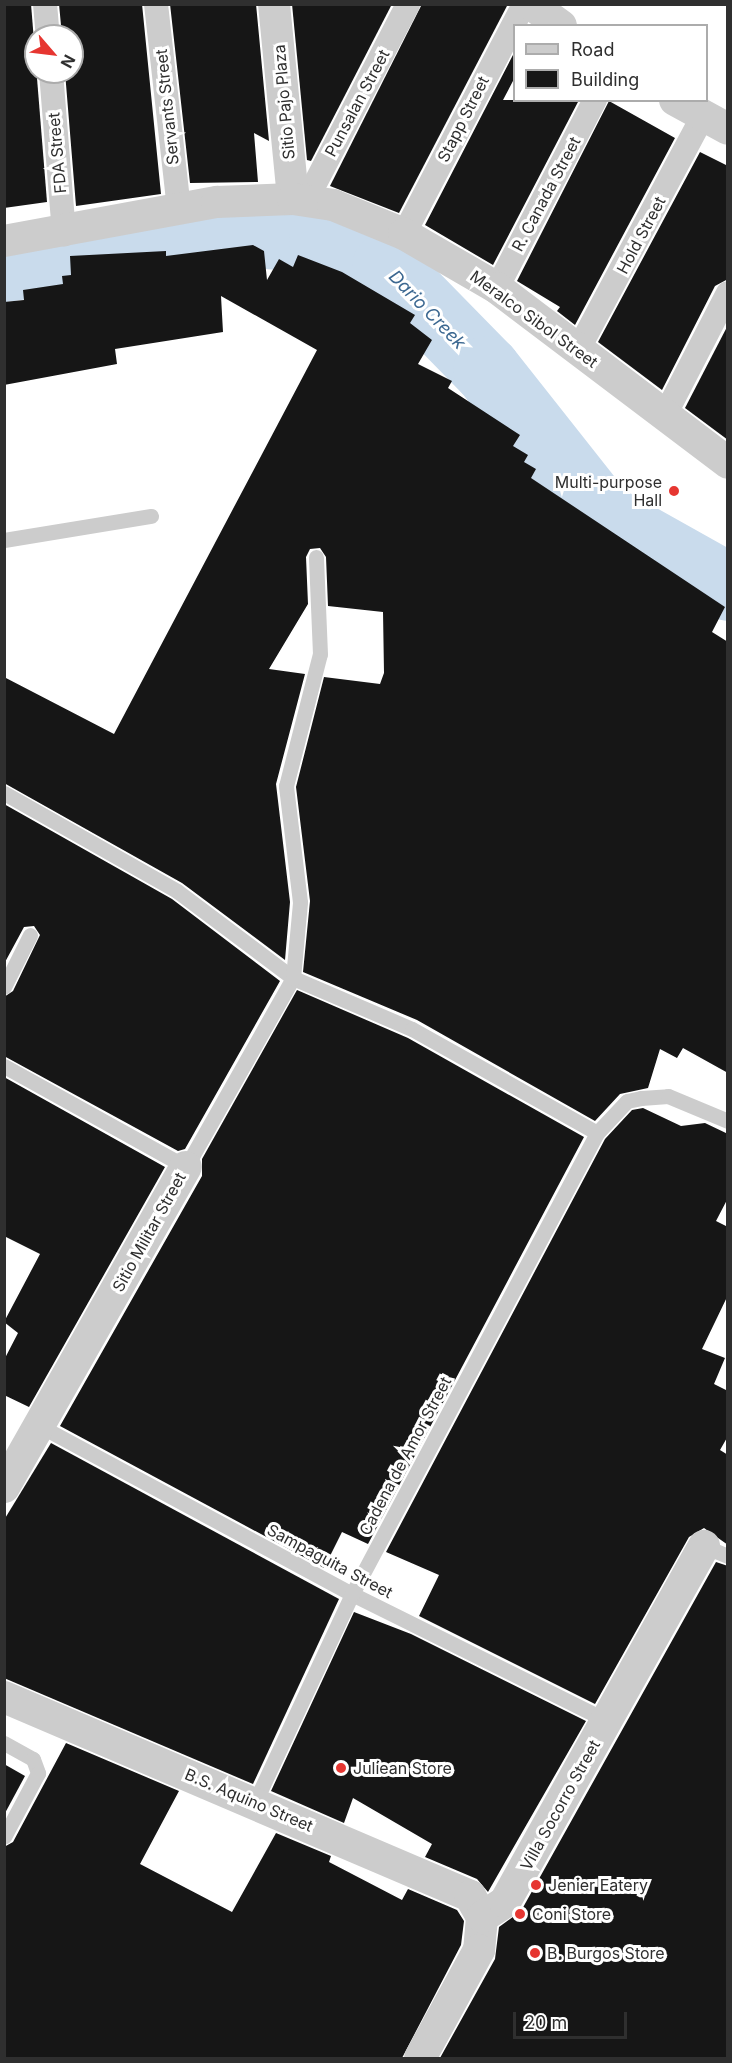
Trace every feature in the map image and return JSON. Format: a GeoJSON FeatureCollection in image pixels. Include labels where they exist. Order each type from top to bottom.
{"type":"FeatureCollection","features":[{"type":"Feature","properties":{"kind":"street"},"geometry":{"type":"LineString","coordinates":[[45,4],[47,24]]}},
{"type":"Feature","properties":{"kind":"street","name":"Servants Street"},"geometry":{"type":"LineString","coordinates":[[156,4],[178,209]]}},
{"type":"Feature","properties":{"kind":"street","name":"Sitio Pajo Plaza"},"geometry":{"type":"LineString","coordinates":[[274,4],[299,200]]}},
{"type":"Feature","properties":{"kind":"street","name":"Punsalan Street"},"geometry":{"type":"LineString","coordinates":[[299,200],[408,4]]}},
{"type":"Feature","properties":{"kind":"street","name":"Stapp Street"},"geometry":{"type":"LineString","coordinates":[[514,24],[524,4]]}},
{"type":"Feature","properties":{"kind":"street"},"geometry":{"type":"LineString","coordinates":[[531,4],[558,24]]}},
{"type":"Feature","properties":{"kind":"street","name":"Stapp Street"},"geometry":{"type":"LineString","coordinates":[[404,234],[513,25]]}},
{"type":"Feature","properties":{"kind":"street","name":"FDA Street"},"geometry":{"type":"LineString","coordinates":[[52,84],[64,234]]}},
{"type":"Feature","properties":{"kind":"street","name":"R. Canada Street"},"geometry":{"type":"LineString","coordinates":[[497,288],[594,102]]}},
{"type":"Feature","properties":{"kind":"street"},"geometry":{"type":"LineString","coordinates":[[678,102],[715,124]]}},
{"type":"Feature","properties":{"kind":"street","name":"Hold Street"},"geometry":{"type":"LineString","coordinates":[[578,350],[715,124]]}},
{"type":"Feature","properties":{"kind":"street","name":"Meralco Sibol Street"},"geometry":{"type":"LineString","coordinates":[[4,241],[64,234],[178,209],[299,200],[367,216],[404,234],[497,288],[728,463]]}},
{"type":"Feature","properties":{"kind":"street"},"geometry":{"type":"LineString","coordinates":[[665,415],[728,293]]}},
{"type":"Feature","properties":{"kind":"street","name":"Sitio Militar Street"},"geometry":{"type":"LineString","coordinates":[[4,1486],[186,1167]]}},
{"type":"Feature","properties":{"kind":"street","name":"Villa Socorro Street"},"geometry":{"type":"LineString","coordinates":[[482,1917],[505,1902],[608,1721],[716,1551]]}},
{"type":"Feature","properties":{"kind":"street","name":"B.S. Aquino Street"},"geometry":{"type":"LineString","coordinates":[[4,1697],[461,1891],[482,1917]]}},
{"type":"Feature","properties":{"kind":"street"},"geometry":{"type":"LineString","coordinates":[[420,2058],[479,1950],[482,1917]]}},
{"type":"Feature","properties":{"kind":"lane"},"geometry":{"type":"LineString","coordinates":[[4,540],[151,516]]}},
{"type":"Feature","properties":{"kind":"lane"},"geometry":{"type":"LineString","coordinates":[[293,978],[300,902],[286,786],[320,654],[316,557]]}},
{"type":"Feature","properties":{"kind":"lane"},"geometry":{"type":"LineString","coordinates":[[4,793],[177,891],[293,978],[412,1029],[597,1133]]}},
{"type":"Feature","properties":{"kind":"lane"},"geometry":{"type":"LineString","coordinates":[[4,987],[30,935]]}},
{"type":"Feature","properties":{"kind":"lane","name":"Sitio Militar Street"},"geometry":{"type":"LineString","coordinates":[[186,1167],[293,978]]}},
{"type":"Feature","properties":{"kind":"lane"},"geometry":{"type":"LineString","coordinates":[[4,1066],[186,1167]]}},
{"type":"Feature","properties":{"kind":"lane","name":"Cadena de Amor Street"},"geometry":{"type":"LineString","coordinates":[[255,1802],[352,1594],[597,1133],[627,1101],[641,1098],[668,1096],[728,1121]]}},
{"type":"Feature","properties":{"kind":"lane","name":"Sampaguita Street"},"geometry":{"type":"LineString","coordinates":[[39,1426],[352,1594],[608,1721]]}},
{"type":"Feature","properties":{"kind":"lane"},"geometry":{"type":"LineString","coordinates":[[4,1743],[33,1759],[39,1773],[4,1837]]}},
{"type":"Feature","properties":{"kind":"building"},"geometry":{"type":"Polygon","coordinates":[[[4,4],[31,4],[33,24],[24,24],[24,84],[37,84],[47,202],[4,208],[4,4]]]}},
{"type":"Feature","properties":{"kind":"building"},"geometry":{"type":"Polygon","coordinates":[[[59,4],[142,4],[161,194],[76,206],[66,84],[84,84],[84,24],[61,24],[59,4]]]}},
{"type":"Feature","properties":{"kind":"building"},"geometry":{"type":"Polygon","coordinates":[[[170,4],[256,4],[269,141],[254,133],[258,182],[190,183],[170,4]]]}},
{"type":"Feature","properties":{"kind":"building"},"geometry":{"type":"Polygon","coordinates":[[[292,4],[392,4],[311,161],[307,160],[292,4]]]}},
{"type":"Feature","properties":{"kind":"building"},"geometry":{"type":"Polygon","coordinates":[[[422,4],[508,4],[399,213],[330,186],[422,4]]]}},
{"type":"Feature","properties":{"kind":"building"},"geometry":{"type":"Polygon","coordinates":[[[513,55],[513,81],[503,100],[578,102],[493,265],[425,225],[513,55]]]}},
{"type":"Feature","properties":{"kind":"building"},"geometry":{"type":"Polygon","coordinates":[[[608,102],[675,138],[575,325],[557,311],[560,307],[517,281],[608,102]]]}},
{"type":"Feature","properties":{"kind":"building"},"geometry":{"type":"Polygon","coordinates":[[[700,152],[728,166],[728,279],[715,286],[662,390],[598,342],[700,152]]]}},
{"type":"Feature","properties":{"kind":"building"},"geometry":{"type":"Polygon","coordinates":[[[253,245],[264,251],[267,280],[279,259],[293,267],[298,255],[342,272],[415,315],[410,323],[432,340],[418,364],[452,381],[448,388],[520,435],[513,446],[528,455],[524,462],[536,469],[531,478],[725,607],[712,632],[728,642],[728,1073],[683,1048],[677,1058],[660,1049],[648,1088],[620,1094],[595,1121],[417,1020],[303,972],[310,901],[296,787],[324,677],[380,684],[384,673],[383,612],[328,606],[326,557],[320,548],[310,549],[306,557],[308,604],[269,669],[305,674],[276,784],[290,902],[285,960],[182,883],[4,783],[4,677],[114,734],[317,350],[221,296],[223,332],[115,349],[117,364],[4,385],[4,302],[24,300],[23,290],[63,284],[62,276],[71,275],[70,256],[166,251],[166,256],[253,245]]]}},
{"type":"Feature","properties":{"kind":"building"},"geometry":{"type":"Polygon","coordinates":[[[728,325],[728,440],[685,408],[728,325]]]}},
{"type":"Feature","properties":{"kind":"building"},"geometry":{"type":"Polygon","coordinates":[[[4,804],[172,899],[280,981],[185,1149],[178,1151],[4,1056],[4,997],[13,991],[40,935],[34,926],[24,927],[4,964],[4,804]]]}},
{"type":"Feature","properties":{"kind":"building"},"geometry":{"type":"Polygon","coordinates":[[[297,990],[408,1038],[584,1137],[368,1544],[342,1532],[324,1568],[60,1426],[202,1176],[202,1159],[297,990]]]}},
{"type":"Feature","properties":{"kind":"building"},"geometry":{"type":"Polygon","coordinates":[[[4,1077],[165,1167],[29,1407],[4,1395],[4,1360],[18,1333],[4,1322],[40,1254],[4,1236],[4,1077]]]}},
{"type":"Feature","properties":{"kind":"building"},"geometry":{"type":"Polygon","coordinates":[[[643,1108],[681,1126],[705,1123],[728,1134],[728,1198],[716,1221],[728,1227],[728,1295],[702,1349],[725,1358],[714,1384],[728,1391],[728,1436],[720,1450],[728,1455],[728,1545],[704,1528],[689,1537],[595,1704],[419,1616],[439,1575],[386,1552],[605,1139],[632,1110],[643,1108]]]}},
{"type":"Feature","properties":{"kind":"building"},"geometry":{"type":"Polygon","coordinates":[[[51,1443],[339,1599],[253,1784],[4,1678],[4,1520],[51,1443]]]}},
{"type":"Feature","properties":{"kind":"building"},"geometry":{"type":"Polygon","coordinates":[[[716,1562],[728,1566],[728,2058],[440,2058],[495,1959],[499,1927],[521,1911],[716,1562]]]}},
{"type":"Feature","properties":{"kind":"building"},"geometry":{"type":"Polygon","coordinates":[[[354,1612],[411,1634],[586,1721],[488,1892],[477,1879],[425,1857],[432,1844],[353,1798],[344,1823],[271,1791],[354,1612]]]}},
{"type":"Feature","properties":{"kind":"building"},"geometry":{"type":"Polygon","coordinates":[[[66,1743],[179,1791],[140,1864],[232,1912],[276,1833],[331,1856],[329,1862],[402,1900],[408,1889],[457,1910],[464,1921],[461,1945],[402,2058],[4,2058],[4,1847],[13,1842],[66,1743]]]}},
{"type":"Feature","properties":{"kind":"building"},"geometry":{"type":"Polygon","coordinates":[[[4,1764],[25,1776],[4,1815],[4,1764]]]}},
{"type":"Feature","properties":{"kind":"waterway","name":"Dario Creek"},"geometry":{"type":"LineString","coordinates":[[4,268],[117,252],[198,229],[323,240],[386,267],[487,370],[603,517],[728,587]]}},
{"type":"Feature","properties":{"kind":"place","name":"Multi-purpose Hall"},"geometry":{"type":"Point","coordinates":[674,491]}},
{"type":"Feature","properties":{"kind":"place","name":"Juliean Store"},"geometry":{"type":"Point","coordinates":[341,1768]}},
{"type":"Feature","properties":{"kind":"place","name":"Jenier Eatery"},"geometry":{"type":"Point","coordinates":[536,1885]}},
{"type":"Feature","properties":{"kind":"place","name":"Coni Store"},"geometry":{"type":"Point","coordinates":[520,1914]}},
{"type":"Feature","properties":{"kind":"place","name":"B. Burgos Store"},"geometry":{"type":"Point","coordinates":[535,1953]}}]}
